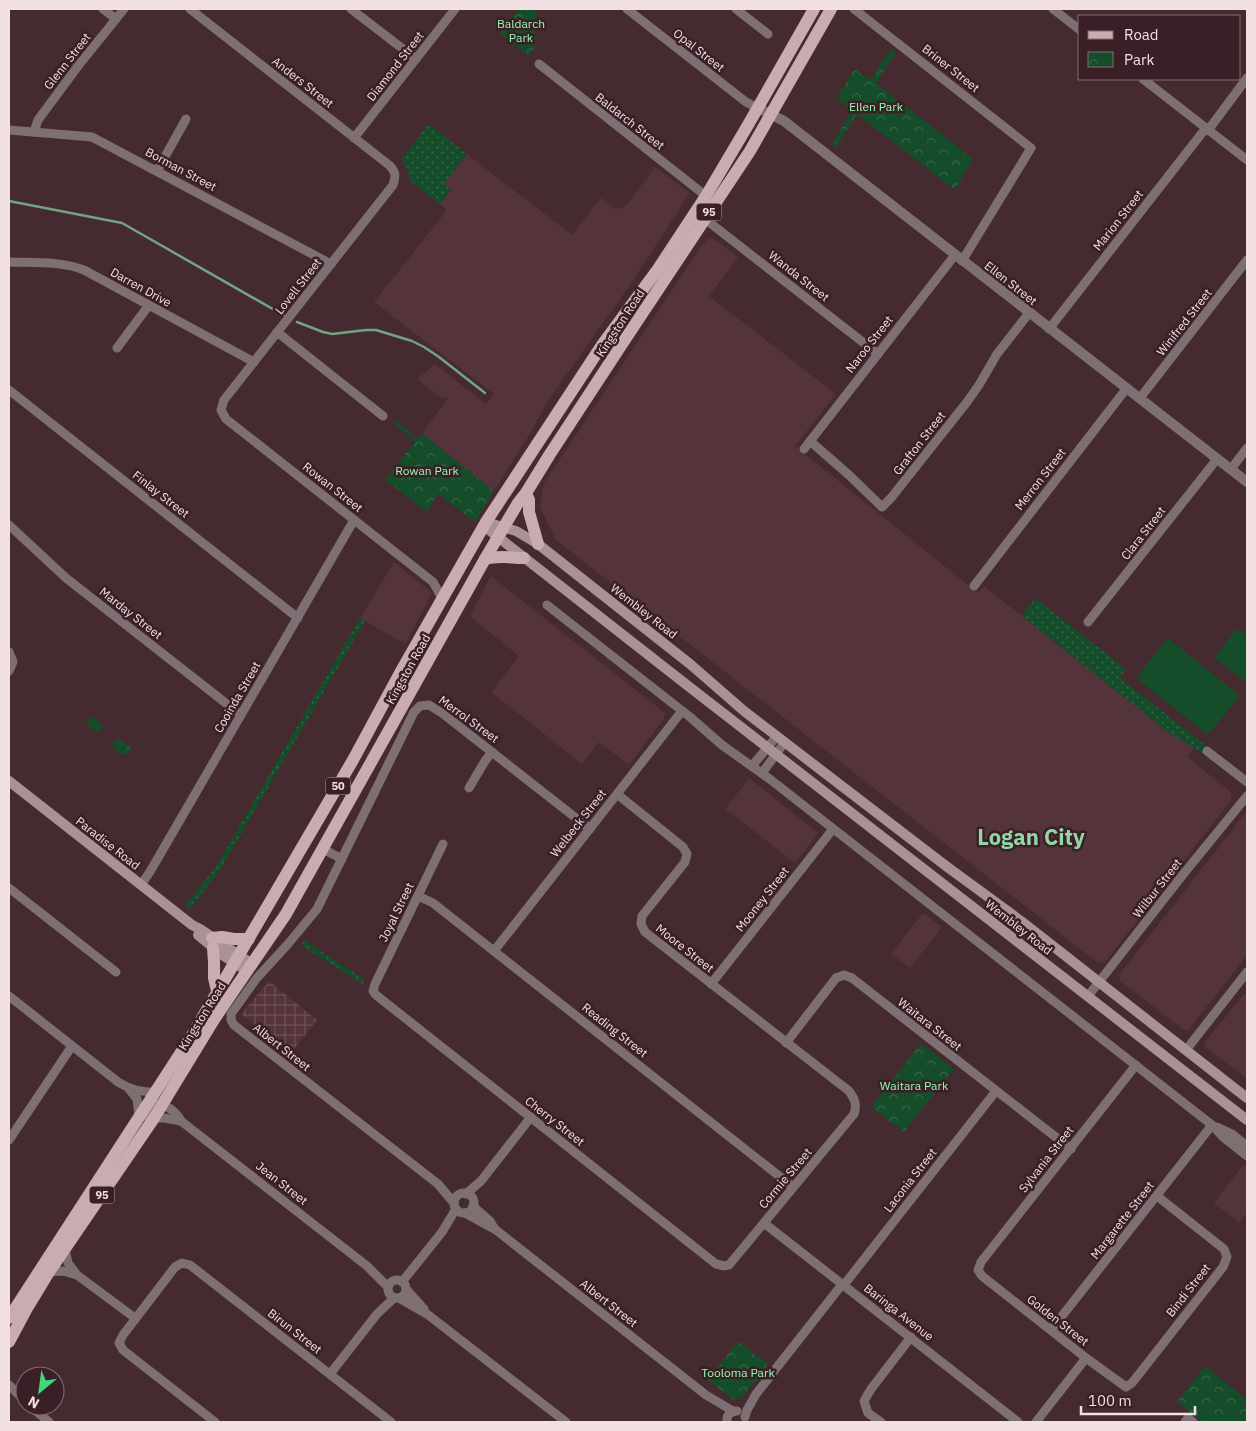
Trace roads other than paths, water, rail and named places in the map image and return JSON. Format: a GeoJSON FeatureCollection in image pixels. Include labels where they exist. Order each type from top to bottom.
{"type":"FeatureCollection","features":[{"type":"Feature","properties":{"kind":"main road","name":"Kingston Road"},"geometry":{"type":"LineString","coordinates":[[9,1318],[156,1092],[218,991],[353,760],[485,524],[602,345],[658,269],[706,196],[814,9]]}},
{"type":"Feature","properties":{"kind":"main road","name":"Kingston Road"},"geometry":{"type":"LineString","coordinates":[[9,1342],[49,1272],[154,1118],[215,1018],[286,914],[518,503],[750,151],[831,9]]}},
{"type":"Feature","properties":{"kind":"main road"},"geometry":{"type":"LineString","coordinates":[[526,493],[538,544]]}},
{"type":"Feature","properties":{"kind":"main road","name":"Wembley Road"},"geometry":{"type":"LineString","coordinates":[[485,524],[501,532],[522,534],[538,544],[690,664],[744,711],[927,852],[989,896],[1247,1098]]}},
{"type":"Feature","properties":{"kind":"main road","name":"Wembley Road"},"geometry":{"type":"LineString","coordinates":[[501,532],[524,558],[1247,1120]]}},
{"type":"Feature","properties":{"kind":"main road"},"geometry":{"type":"LineString","coordinates":[[485,559],[499,556],[524,558]]}},
{"type":"Feature","properties":{"kind":"main road","name":"Paradise Road"},"geometry":{"type":"LineString","coordinates":[[9,781],[212,943],[250,968]]}},
{"type":"Feature","properties":{"kind":"main road"},"geometry":{"type":"LineString","coordinates":[[218,991],[214,978],[212,943],[222,937],[234,940],[248,939]]}},
{"type":"Feature","properties":{"kind":"street"},"geometry":{"type":"LineString","coordinates":[[103,9],[116,19]]}},
{"type":"Feature","properties":{"kind":"street","name":"Glenn Street"},"geometry":{"type":"LineString","coordinates":[[34,132],[38,120],[124,9]]}},
{"type":"Feature","properties":{"kind":"street","name":"Anders Street"},"geometry":{"type":"LineString","coordinates":[[190,9],[389,165],[395,171],[396,177]]}},
{"type":"Feature","properties":{"kind":"street"},"geometry":{"type":"LineString","coordinates":[[351,9],[416,59]]}},
{"type":"Feature","properties":{"kind":"street","name":"Diamond Street"},"geometry":{"type":"LineString","coordinates":[[354,138],[455,9]]}},
{"type":"Feature","properties":{"kind":"street","name":"Opal Street"},"geometry":{"type":"LineString","coordinates":[[627,9],[746,102],[758,108]]}},
{"type":"Feature","properties":{"kind":"street"},"geometry":{"type":"LineString","coordinates":[[736,9],[768,34]]}},
{"type":"Feature","properties":{"kind":"street","name":"Briner Street"},"geometry":{"type":"LineString","coordinates":[[854,9],[1031,148]]}},
{"type":"Feature","properties":{"kind":"street"},"geometry":{"type":"LineString","coordinates":[[1052,9],[1078,28]]}},
{"type":"Feature","properties":{"kind":"street","name":"Baldarch Street"},"geometry":{"type":"LineString","coordinates":[[539,64],[706,196]]}},
{"type":"Feature","properties":{"kind":"street","name":"Marion Street"},"geometry":{"type":"LineString","coordinates":[[1050,329],[1196,140],[1212,124],[1247,78]]}},
{"type":"Feature","properties":{"kind":"street"},"geometry":{"type":"LineString","coordinates":[[1144,80],[1247,160]]}},
{"type":"Feature","properties":{"kind":"street","name":"Ellen Street"},"geometry":{"type":"LineString","coordinates":[[758,108],[784,121],[1247,482]]}},
{"type":"Feature","properties":{"kind":"street"},"geometry":{"type":"LineString","coordinates":[[157,171],[186,119]]}},
{"type":"Feature","properties":{"kind":"street","name":"Borman Street"},"geometry":{"type":"LineString","coordinates":[[9,130],[92,137],[330,264]]}},
{"type":"Feature","properties":{"kind":"street","name":"Naroo Street"},"geometry":{"type":"LineString","coordinates":[[804,449],[878,354],[959,258],[1031,148]]}},
{"type":"Feature","properties":{"kind":"street","name":"Lovell Street"},"geometry":{"type":"LineString","coordinates":[[221,410],[224,400],[393,185],[396,177]]}},
{"type":"Feature","properties":{"kind":"street","name":"Wanda Street"},"geometry":{"type":"LineString","coordinates":[[705,219],[878,354]]}},
{"type":"Feature","properties":{"kind":"street","name":"Winifred Street"},"geometry":{"type":"LineString","coordinates":[[1140,398],[1247,260]]}},
{"type":"Feature","properties":{"kind":"street","name":"Darren Drive"},"geometry":{"type":"LineString","coordinates":[[9,262],[74,266],[84,270],[254,362]]}},
{"type":"Feature","properties":{"kind":"street"},"geometry":{"type":"LineString","coordinates":[[117,348],[149,306]]}},
{"type":"Feature","properties":{"kind":"street","name":"Grafton Street"},"geometry":{"type":"LineString","coordinates":[[810,441],[882,507],[967,402],[997,354],[1029,313]]}},
{"type":"Feature","properties":{"kind":"street"},"geometry":{"type":"LineString","coordinates":[[278,332],[383,416]]}},
{"type":"Feature","properties":{"kind":"street","name":"Merron Street"},"geometry":{"type":"LineString","coordinates":[[974,586],[1126,389]]}},
{"type":"Feature","properties":{"kind":"street","name":"Finlay Street"},"geometry":{"type":"LineString","coordinates":[[9,390],[298,618]]}},
{"type":"Feature","properties":{"kind":"street","name":"Rowan Street"},"geometry":{"type":"LineString","coordinates":[[221,410],[226,419],[432,582],[442,598]]}},
{"type":"Feature","properties":{"kind":"street"},"geometry":{"type":"LineString","coordinates":[[1231,469],[1247,448]]}},
{"type":"Feature","properties":{"kind":"street","name":"Clara Street"},"geometry":{"type":"LineString","coordinates":[[1088,622],[1217,459]]}},
{"type":"Feature","properties":{"kind":"street","name":"Cooinda Street"},"geometry":{"type":"LineString","coordinates":[[141,885],[242,715],[354,520]]}},
{"type":"Feature","properties":{"kind":"street","name":"Marday Street"},"geometry":{"type":"LineString","coordinates":[[9,525],[66,578],[242,715]]}},
{"type":"Feature","properties":{"kind":"street","name":"Rowan Street"},"geometry":{"type":"LineString","coordinates":[[432,582],[450,585]]}},
{"type":"Feature","properties":{"kind":"street"},"geometry":{"type":"LineString","coordinates":[[547,605],[682,711],[722,745],[762,773],[1136,1065],[1212,1125],[1223,1137],[1247,1156]]}},
{"type":"Feature","properties":{"kind":"street"},"geometry":{"type":"LineString","coordinates":[[9,652],[13,662],[9,672]]}},
{"type":"Feature","properties":{"kind":"street","name":"Merrol Street"},"geometry":{"type":"LineString","coordinates":[[231,1020],[230,1016],[248,989],[314,914],[414,712],[421,705],[428,705],[436,709],[590,829]]}},
{"type":"Feature","properties":{"kind":"street","name":"Welbeck Street"},"geometry":{"type":"LineString","coordinates":[[494,951],[682,711]]}},
{"type":"Feature","properties":{"kind":"street"},"geometry":{"type":"LineString","coordinates":[[762,773],[772,751],[781,739]]}},
{"type":"Feature","properties":{"kind":"street"},"geometry":{"type":"LineString","coordinates":[[752,766],[772,751]]}},
{"type":"Feature","properties":{"kind":"street"},"geometry":{"type":"LineString","coordinates":[[1207,751],[1247,782]]}},
{"type":"Feature","properties":{"kind":"street"},"geometry":{"type":"LineString","coordinates":[[469,788],[492,752]]}},
{"type":"Feature","properties":{"kind":"street","name":"Moore Street"},"geometry":{"type":"LineString","coordinates":[[617,794],[683,847],[687,854],[685,862],[642,916],[641,924],[645,932],[850,1091],[856,1100]]}},
{"type":"Feature","properties":{"kind":"street","name":"Wilbur Street"},"geometry":{"type":"LineString","coordinates":[[1088,996],[1247,796]]}},
{"type":"Feature","properties":{"kind":"street","name":"Mooney Street"},"geometry":{"type":"LineString","coordinates":[[711,984],[833,828]]}},
{"type":"Feature","properties":{"kind":"street","name":"Joyal Street"},"geometry":{"type":"LineString","coordinates":[[373,991],[442,844]]}},
{"type":"Feature","properties":{"kind":"street"},"geometry":{"type":"LineString","coordinates":[[324,849],[342,859]]}},
{"type":"Feature","properties":{"kind":"street"},"geometry":{"type":"LineString","coordinates":[[9,888],[116,972]]}},
{"type":"Feature","properties":{"kind":"street","name":"Reading Street"},"geometry":{"type":"LineString","coordinates":[[418,896],[433,903],[793,1187]]}},
{"type":"Feature","properties":{"kind":"street"},"geometry":{"type":"LineString","coordinates":[[1186,1050],[1247,972]]}},
{"type":"Feature","properties":{"kind":"street","name":"Waitara Street"},"geometry":{"type":"LineString","coordinates":[[786,1043],[836,978],[844,975],[852,978],[1070,1149]]}},
{"type":"Feature","properties":{"kind":"street","name":"Cherry Street"},"geometry":{"type":"LineString","coordinates":[[373,991],[393,1010],[716,1264],[725,1266]]}},
{"type":"Feature","properties":{"kind":"street"},"geometry":{"type":"LineString","coordinates":[[9,996],[129,1089],[137,1099],[139,1117],[148,1115],[156,1105],[163,1104]]}},
{"type":"Feature","properties":{"kind":"street","name":"Albert Street"},"geometry":{"type":"LineString","coordinates":[[231,1020],[234,1025],[438,1184],[459,1209],[496,1230],[706,1395],[743,1417]]}},
{"type":"Feature","properties":{"kind":"street"},"geometry":{"type":"LineString","coordinates":[[9,1140],[72,1046]]}},
{"type":"Feature","properties":{"kind":"street","name":"Sylvania Street"},"geometry":{"type":"LineString","coordinates":[[978,1270],[982,1262],[1136,1065]]}},
{"type":"Feature","properties":{"kind":"street"},"geometry":{"type":"LineString","coordinates":[[129,1089],[156,1092]]}},
{"type":"Feature","properties":{"kind":"street","name":"Laconia Street"},"geometry":{"type":"LineString","coordinates":[[743,1417],[756,1394],[996,1092]]}},
{"type":"Feature","properties":{"kind":"street","name":"Cormie Street"},"geometry":{"type":"LineString","coordinates":[[725,1266],[734,1260],[854,1114],[856,1100]]}},
{"type":"Feature","properties":{"kind":"street","name":"Jean Street"},"geometry":{"type":"LineString","coordinates":[[163,1104],[178,1115],[181,1121],[566,1422]]}},
{"type":"Feature","properties":{"kind":"street"},"geometry":{"type":"LineString","coordinates":[[459,1209],[470,1211],[468,1198],[531,1117]]}},
{"type":"Feature","properties":{"kind":"street"},"geometry":{"type":"LineString","coordinates":[[154,1118],[181,1121]]}},
{"type":"Feature","properties":{"kind":"street"},"geometry":{"type":"LineString","coordinates":[[1212,1125],[1232,1134],[1247,1146]]}},
{"type":"Feature","properties":{"kind":"street","name":"Margarette Street"},"geometry":{"type":"LineString","coordinates":[[1051,1330],[1212,1125]]}},
{"type":"Feature","properties":{"kind":"street","name":"Albert Street"},"geometry":{"type":"LineString","coordinates":[[438,1184],[468,1198],[496,1230]]}},
{"type":"Feature","properties":{"kind":"street","name":"Bindi Street"},"geometry":{"type":"LineString","coordinates":[[1126,1387],[1132,1383],[1223,1267],[1227,1257],[1224,1249],[1157,1196]]}},
{"type":"Feature","properties":{"kind":"street"},"geometry":{"type":"LineString","coordinates":[[459,1209],[456,1198],[468,1198]]}},
{"type":"Feature","properties":{"kind":"street"},"geometry":{"type":"LineString","coordinates":[[330,1374],[459,1209]]}},
{"type":"Feature","properties":{"kind":"street","name":"Baringa Avenue"},"geometry":{"type":"LineString","coordinates":[[764,1223],[1018,1422]]}},
{"type":"Feature","properties":{"kind":"street"},"geometry":{"type":"LineString","coordinates":[[65,1249],[68,1263],[77,1275],[135,1318],[119,1343],[123,1350],[215,1422]]}},
{"type":"Feature","properties":{"kind":"street","name":"Birun Street"},"geometry":{"type":"LineString","coordinates":[[135,1318],[175,1268],[182,1263],[190,1265],[391,1422]]}},
{"type":"Feature","properties":{"kind":"street"},"geometry":{"type":"LineString","coordinates":[[49,1272],[63,1270],[77,1275]]}},
{"type":"Feature","properties":{"kind":"street","name":"Golden Street"},"geometry":{"type":"LineString","coordinates":[[978,1270],[982,1276],[1126,1387]]}},
{"type":"Feature","properties":{"kind":"street"},"geometry":{"type":"LineString","coordinates":[[880,1422],[868,1413],[864,1402],[911,1337]]}},
{"type":"Feature","properties":{"kind":"street"},"geometry":{"type":"LineString","coordinates":[[1036,1422],[1086,1358]]}},
{"type":"Feature","properties":{"kind":"street","name":"Albert Street"},"geometry":{"type":"LineString","coordinates":[[706,1395],[724,1414],[727,1421]]}},
{"type":"Feature","properties":{"kind":"street","name":"Albert Street"},"geometry":{"type":"LineString","coordinates":[[727,1421],[730,1413],[743,1417]]}},
{"type":"Feature","properties":{"kind":"street"},"geometry":{"type":"LineString","coordinates":[[1185,1422],[1188,1418],[1194,1422]]}},
{"type":"Feature","properties":{"kind":"waterway"},"geometry":{"type":"LineString","coordinates":[[9,201],[122,223],[285,316]]}},
{"type":"Feature","properties":{"kind":"waterway"},"geometry":{"type":"LineString","coordinates":[[297,322],[332,334],[376,330],[412,341],[439,357],[485,393]]}},
{"type":"Feature","properties":{"kind":"district","name":"Logan City"},"geometry":{"type":"Point","coordinates":[1031,836]}},
{"type":"Feature","properties":{"kind":"park label","name":"Baldarch Park"},"geometry":{"type":"Point","coordinates":[521,30]}},
{"type":"Feature","properties":{"kind":"park label","name":"Ellen Park"},"geometry":{"type":"Point","coordinates":[876,106]}},
{"type":"Feature","properties":{"kind":"park label","name":"Rowan Park"},"geometry":{"type":"Point","coordinates":[427,470]}},
{"type":"Feature","properties":{"kind":"park label","name":"Waitara Park"},"geometry":{"type":"Point","coordinates":[914,1085]}},
{"type":"Feature","properties":{"kind":"park label","name":"Tooloma Park"},"geometry":{"type":"Point","coordinates":[738,1372]}}]}
